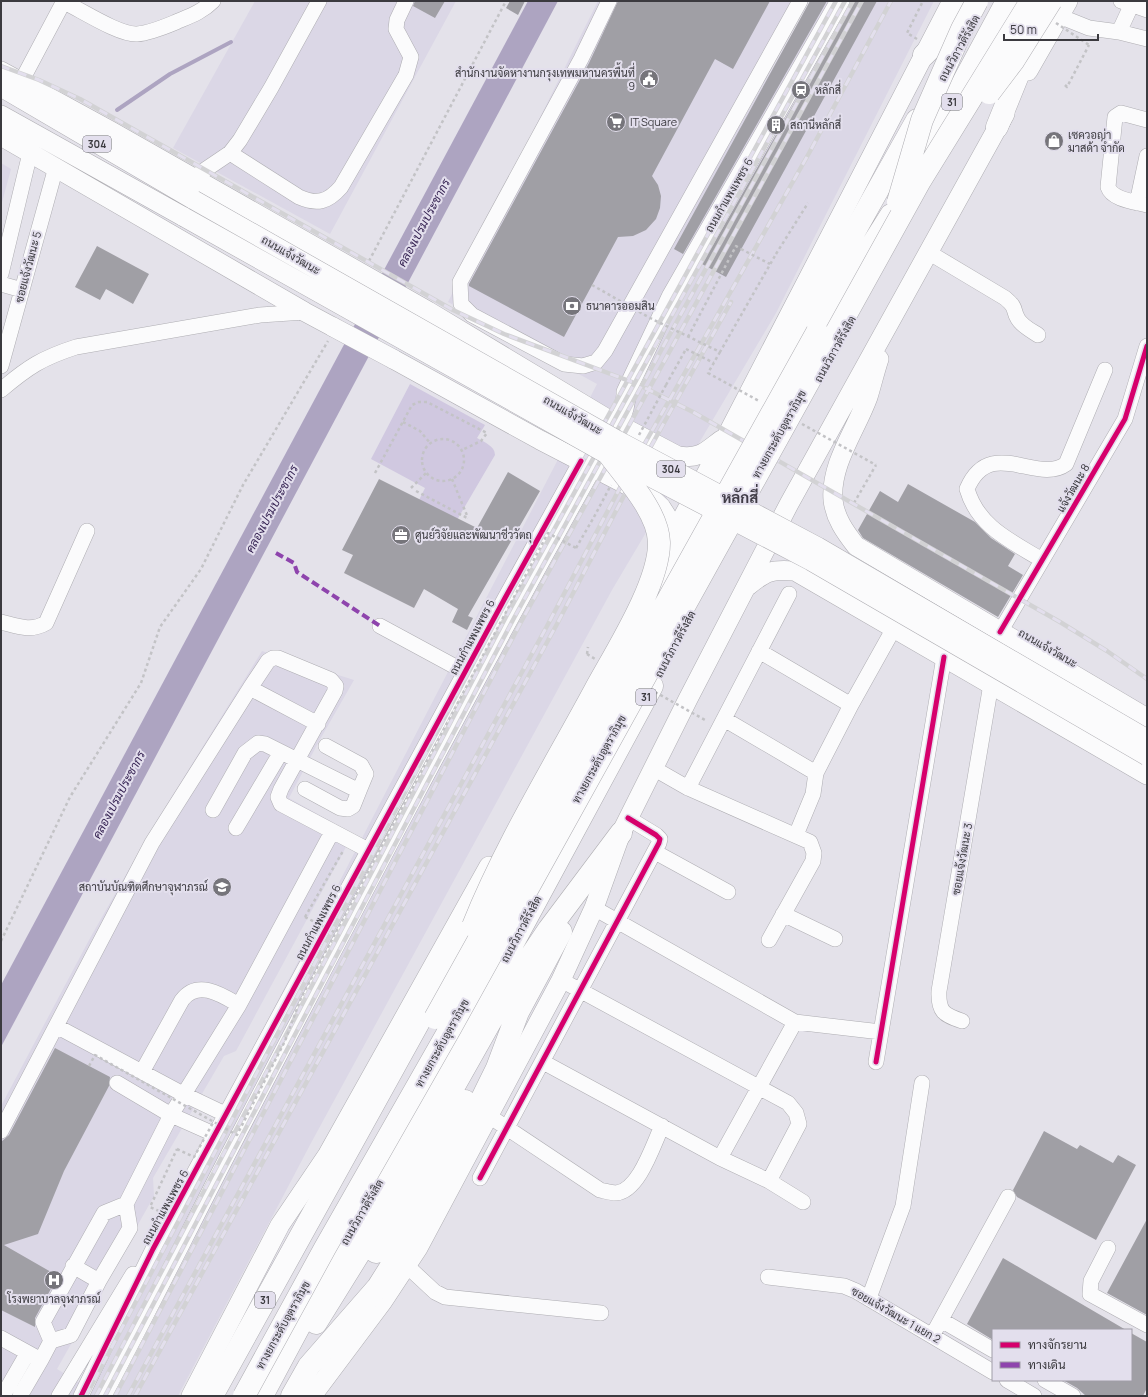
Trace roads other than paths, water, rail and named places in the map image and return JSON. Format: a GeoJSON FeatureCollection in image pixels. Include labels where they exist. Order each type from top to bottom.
{"type":"FeatureCollection","features":[{"type":"Feature","properties":{"kind":"highway","name":"ถนนวิภาวดีรังสิต"},"geometry":{"type":"LineString","coordinates":[[212,1396],[806,318],[985,1]]}},
{"type":"Feature","properties":{"kind":"highway","name":"ทางยกระดับอุตราภิมุข"},"geometry":{"type":"LineString","coordinates":[[226,1396],[817,332],[898,202],[1007,1]]}},
{"type":"Feature","properties":{"kind":"highway","name":"ทางยกระดับอุตราภิมุข"},"geometry":{"type":"LineString","coordinates":[[244,1396],[325,1248],[451,1027],[920,181],[1031,1]]}},
{"type":"Feature","properties":{"kind":"highway","name":"ถนนวิภาวดีรังสิต"},"geometry":{"type":"LineString","coordinates":[[263,1396],[337,1256],[465,1032],[840,338],[1035,1]]}},
{"type":"Feature","properties":{"kind":"highway"},"geometry":{"type":"LineString","coordinates":[[898,202],[922,120],[962,29],[965,2]]}},
{"type":"Feature","properties":{"kind":"highway"},"geometry":{"type":"LineString","coordinates":[[924,55],[946,33],[965,2]]}},
{"type":"Feature","properties":{"kind":"highway"},"geometry":{"type":"LineString","coordinates":[[920,181],[1056,5]]}},
{"type":"Feature","properties":{"kind":"highway"},"geometry":{"type":"LineString","coordinates":[[997,127],[1056,5]]}},
{"type":"Feature","properties":{"kind":"highway"},"geometry":{"type":"LineString","coordinates":[[435,1018],[488,890],[519,829],[620,645],[653,578],[659,541],[652,514],[595,462]]}},
{"type":"Feature","properties":{"kind":"highway"},"geometry":{"type":"LineString","coordinates":[[263,1396],[299,1351],[365,1244],[510,987],[548,929],[588,877],[624,826]]}},
{"type":"Feature","properties":{"kind":"highway"},"geometry":{"type":"LineString","coordinates":[[292,1396],[309,1366],[378,1287],[429,1206],[497,1068],[518,1012],[572,912],[588,877]]}},
{"type":"Feature","properties":{"kind":"highway"},"geometry":{"type":"LineString","coordinates":[[318,1204],[366,1088]]}},
{"type":"Feature","properties":{"kind":"highway"},"geometry":{"type":"LineString","coordinates":[[207,1396],[328,1154]]}},
{"type":"Feature","properties":{"kind":"main road","name":"ถนนกำแพงเพชร 6"},"geometry":{"type":"LineString","coordinates":[[595,462],[612,421],[617,398],[626,392],[671,297],[840,1]]}},
{"type":"Feature","properties":{"kind":"main road","name":"31"},"geometry":{"type":"LineString","coordinates":[[190,1396],[280,1225],[328,1154],[366,1088],[671,539],[726,437],[924,55]]}},
{"type":"Feature","properties":{"kind":"main road","name":"ถนนแจ้งวัฒนะ"},"geometry":{"type":"LineString","coordinates":[[1,71],[194,178],[370,270],[428,311],[612,421],[678,456],[700,456],[726,437]]}},
{"type":"Feature","properties":{"kind":"main road","name":"ถนนแจ้งวัฒนะ"},"geometry":{"type":"LineString","coordinates":[[1,87],[194,200],[616,440],[818,547],[1147,738]]}},
{"type":"Feature","properties":{"kind":"main road","name":"ถนนแจ้งวัฒนะ"},"geometry":{"type":"LineString","coordinates":[[1,115],[184,217],[645,492],[661,506],[668,518],[671,539]]}},
{"type":"Feature","properties":{"kind":"main road"},"geometry":{"type":"LineString","coordinates":[[312,1396],[347,1346],[376,1311],[418,1248],[561,980],[594,908],[624,826],[744,590],[789,504],[997,127]]}},
{"type":"Feature","properties":{"kind":"main road","name":"ถนนแจ้งวัฒนะ"},"geometry":{"type":"LineString","coordinates":[[1,136],[305,312],[333,330],[393,359],[540,440],[595,462],[811,561],[1147,756]]}},
{"type":"Feature","properties":{"kind":"main road","name":"ถนนแจ้งวัฒนะ"},"geometry":{"type":"LineString","coordinates":[[890,321],[868,397],[833,480],[833,501],[837,517],[856,546],[1147,718]]}},
{"type":"Feature","properties":{"kind":"main road"},"geometry":{"type":"LineString","coordinates":[[540,440],[561,436],[571,426],[574,417],[574,406],[564,393]]}},
{"type":"Feature","properties":{"kind":"main road"},"geometry":{"type":"LineString","coordinates":[[822,586],[817,573],[818,562],[823,554],[834,545],[844,544],[856,546]]}},
{"type":"Feature","properties":{"kind":"main road"},"geometry":{"type":"LineString","coordinates":[[744,590],[765,573],[779,570],[795,571],[1147,775]]}},
{"type":"Feature","properties":{"kind":"street"},"geometry":{"type":"LineString","coordinates":[[21,82],[64,1],[121,31],[136,34],[160,28],[204,10],[213,1]]}},
{"type":"Feature","properties":{"kind":"street"},"geometry":{"type":"LineString","coordinates":[[194,178],[230,153],[240,140],[271,88],[319,1]]}},
{"type":"Feature","properties":{"kind":"street"},"geometry":{"type":"LineString","coordinates":[[230,153],[309,202],[323,202],[334,196],[341,187],[406,75],[411,58],[396,29],[397,20],[406,1]]}},
{"type":"Feature","properties":{"kind":"street"},"geometry":{"type":"LineString","coordinates":[[609,1],[581,59],[460,282],[461,304],[472,315],[564,364],[583,366],[596,362],[605,351],[800,1]]}},
{"type":"Feature","properties":{"kind":"street"},"geometry":{"type":"LineString","coordinates":[[1119,32],[1126,3],[1147,10]]}},
{"type":"Feature","properties":{"kind":"street"},"geometry":{"type":"LineString","coordinates":[[1056,5],[1089,28],[1119,32],[1147,39]]}},
{"type":"Feature","properties":{"kind":"street"},"geometry":{"type":"LineString","coordinates":[[1147,120],[1121,113],[1116,115],[1114,119],[1108,187],[1109,192],[1114,196],[1142,204],[1147,156]]}},
{"type":"Feature","properties":{"kind":"street"},"geometry":{"type":"LineString","coordinates":[[1,274],[30,153]]}},
{"type":"Feature","properties":{"kind":"street","name":"ซอยแจ้งวัฒนะ 5"},"geometry":{"type":"LineString","coordinates":[[1,366],[56,167]]}},
{"type":"Feature","properties":{"kind":"street"},"geometry":{"type":"LineString","coordinates":[[928,252],[1006,298],[1015,308],[1017,318],[1020,322],[1038,335]]}},
{"type":"Feature","properties":{"kind":"street"},"geometry":{"type":"LineString","coordinates":[[1,284],[22,290]]}},
{"type":"Feature","properties":{"kind":"street"},"geometry":{"type":"LineString","coordinates":[[1,390],[26,369],[38,362],[76,347],[260,315],[305,312]]}},
{"type":"Feature","properties":{"kind":"street","name":"แจ้งวัฒนะ 8"},"geometry":{"type":"LineString","coordinates":[[1000,632],[1125,420],[1147,346]]}},
{"type":"Feature","properties":{"kind":"street"},"geometry":{"type":"LineString","coordinates":[[1042,560],[992,529],[978,514],[967,489],[976,473],[994,463],[1006,463],[1053,470],[1066,464],[1105,370]]}},
{"type":"Feature","properties":{"kind":"street","name":"ถนนกำแพงเพชร 6"},"geometry":{"type":"LineString","coordinates":[[81,1396],[153,1249],[219,1124],[276,1022],[465,672],[595,462]]}},
{"type":"Feature","properties":{"kind":"street","name":"ถนนกำแพงเพชร 6"},"geometry":{"type":"LineString","coordinates":[[104,1396],[293,1031],[514,611],[595,462]]}},
{"type":"Feature","properties":{"kind":"street"},"geometry":{"type":"LineString","coordinates":[[1,622],[27,628],[38,628],[46,623],[87,531]]}},
{"type":"Feature","properties":{"kind":"street"},"geometry":{"type":"LineString","coordinates":[[688,788],[789,594]]}},
{"type":"Feature","properties":{"kind":"street"},"geometry":{"type":"LineString","coordinates":[[380,626],[465,672]]}},
{"type":"Feature","properties":{"kind":"street"},"geometry":{"type":"LineString","coordinates":[[796,835],[813,794],[816,772],[894,628]]}},
{"type":"Feature","properties":{"kind":"street"},"geometry":{"type":"LineString","coordinates":[[759,651],[851,705]]}},
{"type":"Feature","properties":{"kind":"street"},"geometry":{"type":"LineString","coordinates":[[876,1062],[944,657]]}},
{"type":"Feature","properties":{"kind":"street"},"geometry":{"type":"LineString","coordinates":[[1,1131],[152,843],[250,688],[268,661],[273,658],[278,658],[331,680],[336,686],[335,691],[318,724],[297,760],[278,798],[281,804],[368,850]]}},
{"type":"Feature","properties":{"kind":"street","name":"ซอยแจ้งวัฒนะ 3"},"geometry":{"type":"LineString","coordinates":[[962,1021],[948,1016],[943,1012],[938,1004],[939,991],[991,684]]}},
{"type":"Feature","properties":{"kind":"street"},"geometry":{"type":"LineString","coordinates":[[250,688],[318,724]]}},
{"type":"Feature","properties":{"kind":"street"},"geometry":{"type":"LineString","coordinates":[[724,719],[816,772]]}},
{"type":"Feature","properties":{"kind":"street"},"geometry":{"type":"LineString","coordinates":[[213,810],[245,753],[254,744],[265,744],[359,791]]}},
{"type":"Feature","properties":{"kind":"street"},"geometry":{"type":"LineString","coordinates":[[305,789],[340,808],[348,809],[353,806],[366,774],[364,769],[361,765],[326,746]]}},
{"type":"Feature","properties":{"kind":"street"},"geometry":{"type":"LineString","coordinates":[[236,828],[281,752]]}},
{"type":"Feature","properties":{"kind":"street"},"geometry":{"type":"LineString","coordinates":[[653,768],[688,788],[810,842],[814,853],[813,861],[769,940]]}},
{"type":"Feature","properties":{"kind":"street"},"geometry":{"type":"LineString","coordinates":[[480,1178],[655,852],[660,839],[624,826]]}},
{"type":"Feature","properties":{"kind":"street"},"geometry":{"type":"LineString","coordinates":[[9,1394],[41,1360],[51,1342],[71,1335],[99,1281],[130,1228],[126,1204],[170,1115],[238,1005],[332,832]]}},
{"type":"Feature","properties":{"kind":"street"},"geometry":{"type":"LineString","coordinates":[[655,852],[728,892]]}},
{"type":"Feature","properties":{"kind":"street"},"geometry":{"type":"LineString","coordinates":[[594,908],[795,1022],[881,1032]]}},
{"type":"Feature","properties":{"kind":"street"},"geometry":{"type":"LineString","coordinates":[[783,914],[835,939]]}},
{"type":"Feature","properties":{"kind":"street"},"geometry":{"type":"LineString","coordinates":[[561,980],[788,1103],[796,1113],[799,1124],[769,1181]]}},
{"type":"Feature","properties":{"kind":"street"},"geometry":{"type":"LineString","coordinates":[[142,1072],[182,1000],[190,992],[205,989],[212,990],[238,1005]]}},
{"type":"Feature","properties":{"kind":"street"},"geometry":{"type":"LineString","coordinates":[[276,1022],[293,1031]]}},
{"type":"Feature","properties":{"kind":"street"},"geometry":{"type":"LineString","coordinates":[[720,1158],[795,1022]]}},
{"type":"Feature","properties":{"kind":"street"},"geometry":{"type":"LineString","coordinates":[[56,1026],[183,1094],[219,1124]]}},
{"type":"Feature","properties":{"kind":"street"},"geometry":{"type":"LineString","coordinates":[[543,1062],[720,1158],[769,1181],[803,1202]]}},
{"type":"Feature","properties":{"kind":"street"},"geometry":{"type":"LineString","coordinates":[[117,1083],[170,1115],[219,1124]]}},
{"type":"Feature","properties":{"kind":"street"},"geometry":{"type":"LineString","coordinates":[[869,1298],[903,1206],[922,1083]]}},
{"type":"Feature","properties":{"kind":"street"},"geometry":{"type":"LineString","coordinates":[[489,1116],[600,1190],[615,1193],[626,1190],[637,1179],[662,1126]]}},
{"type":"Feature","properties":{"kind":"street"},"geometry":{"type":"LineString","coordinates":[[932,1336],[1008,1197]]}},
{"type":"Feature","properties":{"kind":"street"},"geometry":{"type":"LineString","coordinates":[[51,1342],[43,1322],[73,1266],[104,1213],[126,1204]]}},
{"type":"Feature","properties":{"kind":"street"},"geometry":{"type":"LineString","coordinates":[[1108,1248],[1091,1281],[1089,1290],[1090,1294],[1147,1325]]}},
{"type":"Feature","properties":{"kind":"street"},"geometry":{"type":"LineString","coordinates":[[58,1396],[135,1271],[153,1249]]}},
{"type":"Feature","properties":{"kind":"street"},"geometry":{"type":"LineString","coordinates":[[406,1265],[435,1292],[445,1297],[601,1313]]}},
{"type":"Feature","properties":{"kind":"street"},"geometry":{"type":"LineString","coordinates":[[73,1266],[99,1281]]}},
{"type":"Feature","properties":{"kind":"street","name":"ซอยแจ้งวัฒนะ 1 แยก 2"},"geometry":{"type":"LineString","coordinates":[[768,1277],[844,1286],[869,1298],[992,1371]]}},
{"type":"Feature","properties":{"kind":"street"},"geometry":{"type":"LineString","coordinates":[[941,1320],[992,1349]]}},
{"type":"Feature","properties":{"kind":"street"},"geometry":{"type":"LineString","coordinates":[[1,1338],[27,1354],[41,1360]]}},
{"type":"Feature","properties":{"kind":"street"},"geometry":{"type":"LineString","coordinates":[[9,1394],[27,1354]]}},
{"type":"Feature","properties":{"kind":"street"},"geometry":{"type":"LineString","coordinates":[[1047,1381],[1073,1396]]}},
{"type":"Feature","properties":{"kind":"street"},"geometry":{"type":"LineString","coordinates":[[1014,1388],[1034,1396]]}},
{"type":"Feature","properties":{"kind":"water","name":"คลองเปรมประชากร"},"geometry":{"type":"Polygon","coordinates":[[[528,1],[558,1],[1,1047],[1,985],[528,1]]]}},
{"type":"Feature","properties":{"kind":"waterway"},"geometry":{"type":"LineString","coordinates":[[117,110],[170,74],[231,42]]}},
{"type":"Feature","properties":{"kind":"railway"},"geometry":{"type":"LineString","coordinates":[[86,1396],[501,611],[836,1]]}},
{"type":"Feature","properties":{"kind":"railway"},"geometry":{"type":"LineString","coordinates":[[96,1396],[507,615],[845,1]]}},
{"type":"Feature","properties":{"kind":"railway"},"geometry":{"type":"LineString","coordinates":[[105,1396],[514,618],[853,1]]}},
{"type":"Feature","properties":{"kind":"railway"},"geometry":{"type":"LineString","coordinates":[[115,1396],[521,622],[862,1]]}},
{"type":"Feature","properties":{"kind":"railway"},"geometry":{"type":"LineString","coordinates":[[128,1396],[546,628],[623,482],[808,155],[891,1]]}},
{"type":"Feature","properties":{"kind":"railway"},"geometry":{"type":"LineString","coordinates":[[1,66],[39,80],[80,99],[453,310],[504,334],[632,382]]}},
{"type":"Feature","properties":{"kind":"railway"},"geometry":{"type":"LineString","coordinates":[[135,1396],[557,624],[629,486],[731,302]]}},
{"type":"Feature","properties":{"kind":"railway"},"geometry":{"type":"LineString","coordinates":[[645,388],[693,412],[1060,622],[1107,651],[1147,679]]}},
{"type":"Feature","properties":{"kind":"place","name":"สำนักงานจัดหางานกรุงเทพมหานครพื้นที่ 9"},"geometry":{"type":"Point","coordinates":[649,79]}},
{"type":"Feature","properties":{"kind":"place","name":"หลักสี่"},"geometry":{"type":"Point","coordinates":[801,90]}},
{"type":"Feature","properties":{"kind":"place","name":"IT Square"},"geometry":{"type":"Point","coordinates":[616,122]}},
{"type":"Feature","properties":{"kind":"place","name":"สถานีหลักสี่"},"geometry":{"type":"Point","coordinates":[776,125]}},
{"type":"Feature","properties":{"kind":"place","name":"เซควอญ่า มาสด้า จำกัด"},"geometry":{"type":"Point","coordinates":[1054,141]}},
{"type":"Feature","properties":{"kind":"place","name":"ธนาคารออมสิน"},"geometry":{"type":"Point","coordinates":[572,306]}},
{"type":"Feature","properties":{"kind":"place","name":"ศูนย์วิจัยและพัฒนาชีววัตถุ"},"geometry":{"type":"Point","coordinates":[401,535]}},
{"type":"Feature","properties":{"kind":"place","name":"สถาบันบัณฑิตศึกษาจุฬาภรณ์"},"geometry":{"type":"Point","coordinates":[222,887]}},
{"type":"Feature","properties":{"kind":"place","name":"โรงพยาบาลจุฬาภรณ์"},"geometry":{"type":"Point","coordinates":[54,1280]}},
{"type":"Feature","properties":{"kind":"district","name":"หลักสี่"},"geometry":{"type":"Point","coordinates":[740,498]}}]}
